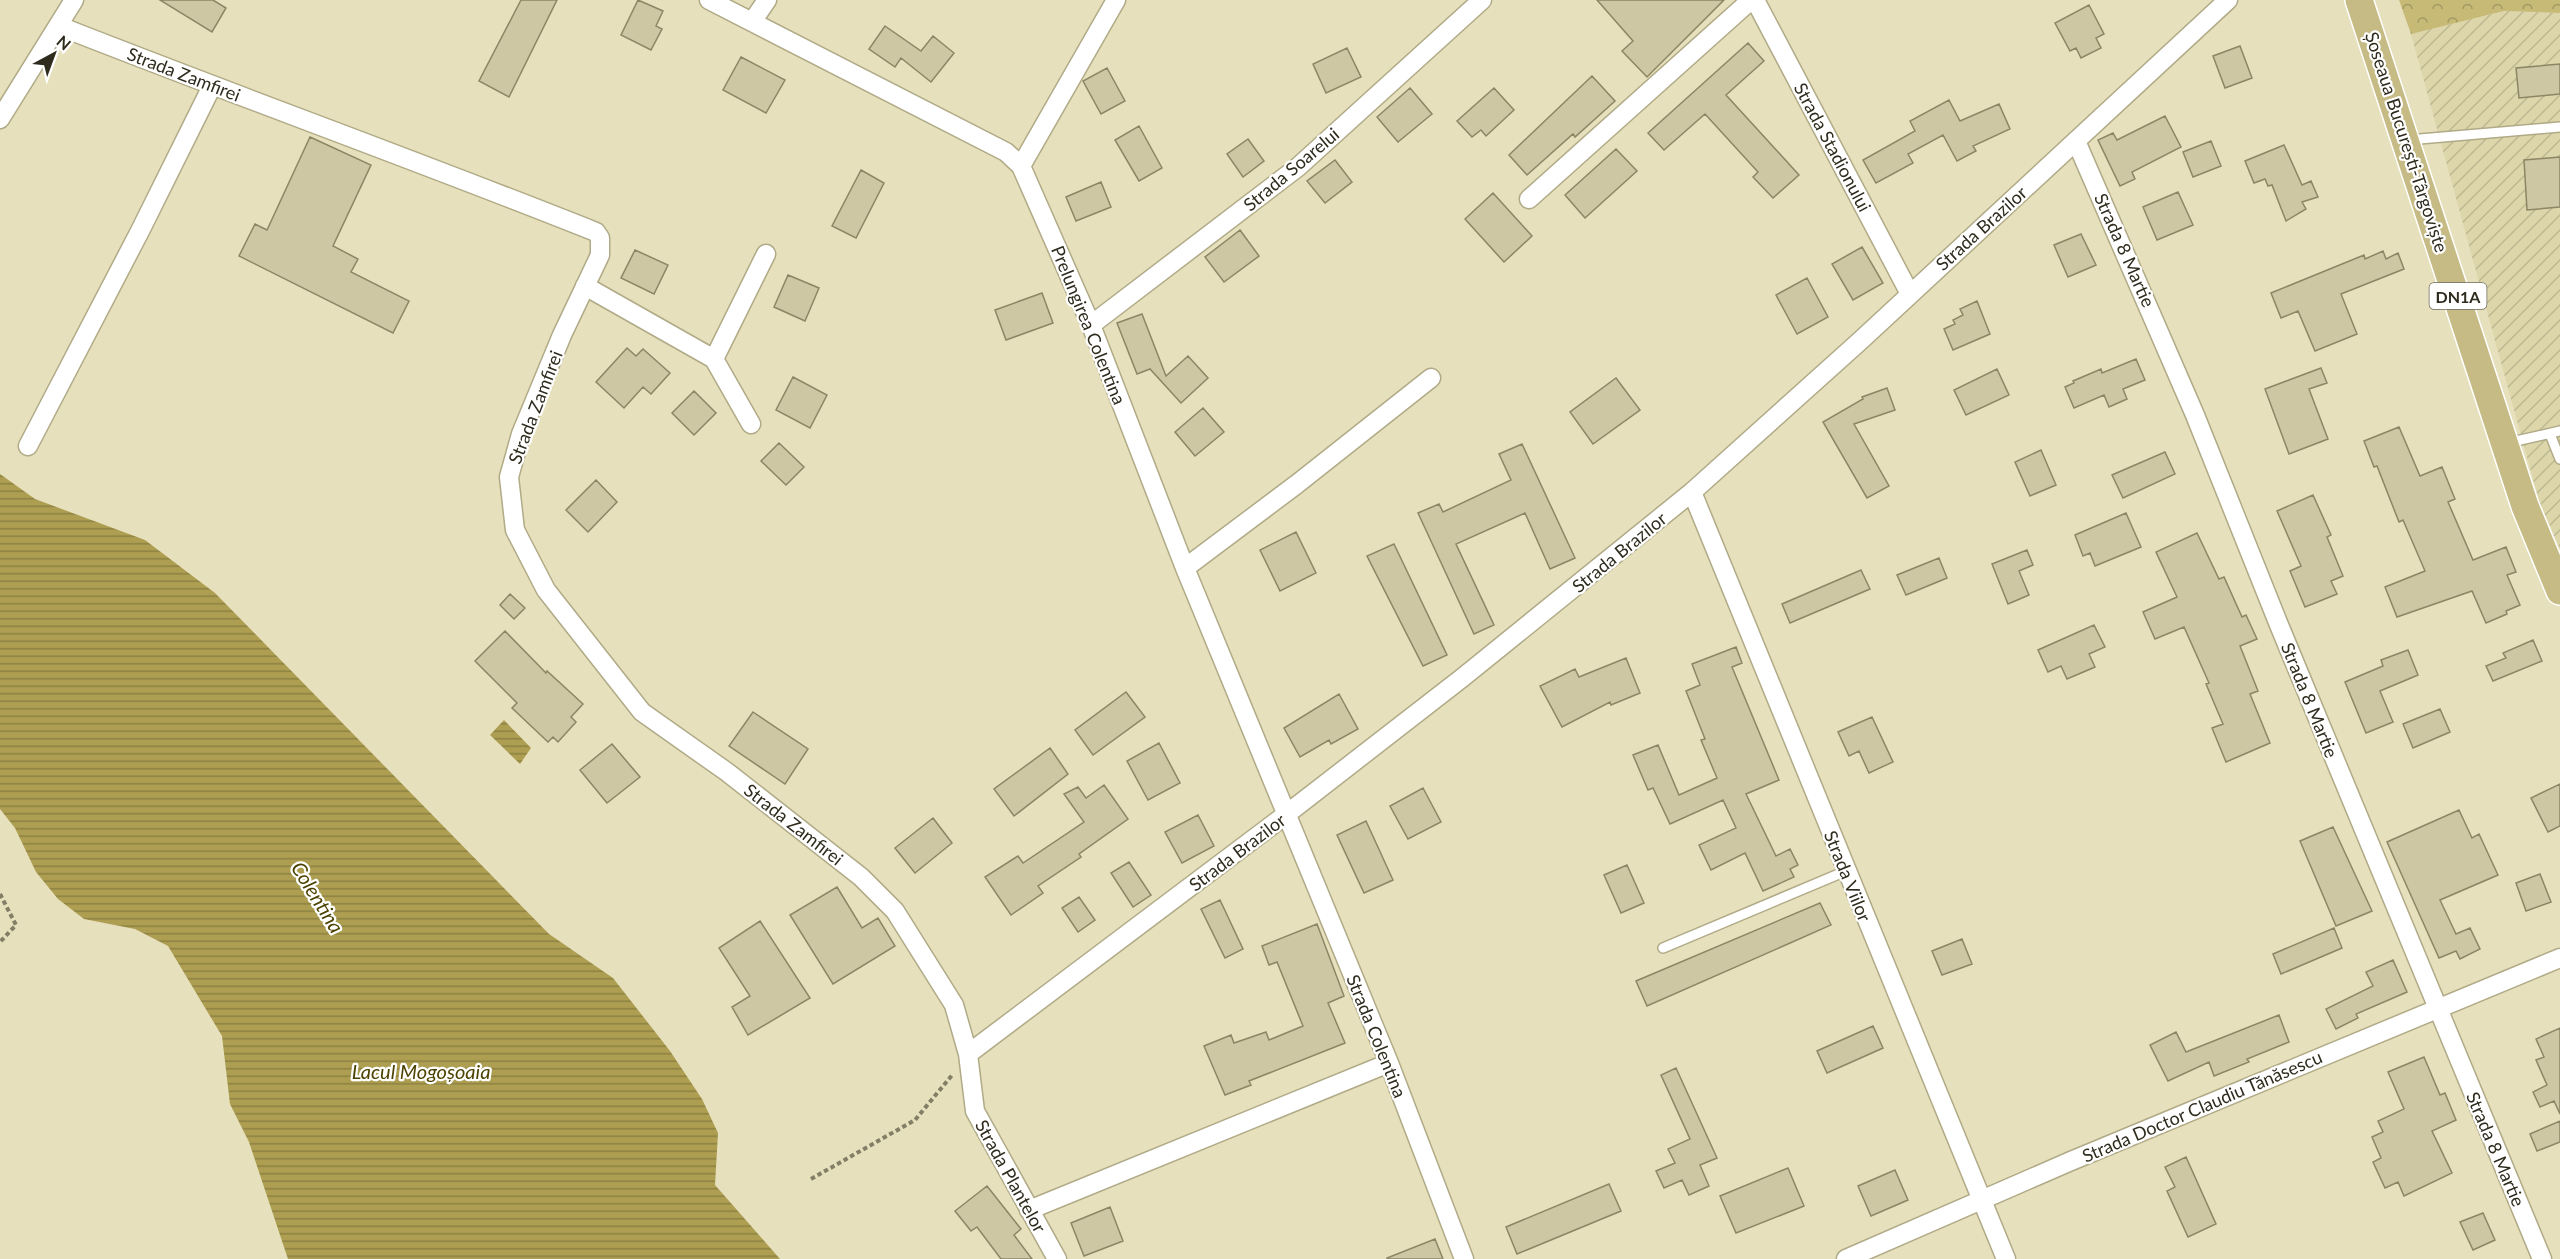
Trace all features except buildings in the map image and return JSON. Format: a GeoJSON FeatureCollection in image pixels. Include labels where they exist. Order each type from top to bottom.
{"type":"FeatureCollection","features":[{"type":"Feature","properties":{"kind":"main road","name":"Șoseaua București-Târgoviște"},"geometry":{"type":"LineString","coordinates":[[2359,0],[2525,506],[2560,591]]}},
{"type":"Feature","properties":{"kind":"street"},"geometry":{"type":"LineString","coordinates":[[0,119],[74,0]]}},
{"type":"Feature","properties":{"kind":"street","name":"Prelungirea Colentina"},"geometry":{"type":"LineString","coordinates":[[708,0],[1006,152],[1021,166],[1090,325],[1185,568],[1288,813]]}},
{"type":"Feature","properties":{"kind":"street"},"geometry":{"type":"LineString","coordinates":[[752,22],[767,0]]}},
{"type":"Feature","properties":{"kind":"street"},"geometry":{"type":"LineString","coordinates":[[1021,166],[1116,0]]}},
{"type":"Feature","properties":{"kind":"street","name":"Strada Soarelui"},"geometry":{"type":"LineString","coordinates":[[1090,325],[1298,167],[1482,0]]}},
{"type":"Feature","properties":{"kind":"street"},"geometry":{"type":"LineString","coordinates":[[1529,199],[1753,0]]}},
{"type":"Feature","properties":{"kind":"street","name":"Strada Stadionului"},"geometry":{"type":"LineString","coordinates":[[1753,0],[1910,294]]}},
{"type":"Feature","properties":{"kind":"street","name":"Strada Brazilor"},"geometry":{"type":"LineString","coordinates":[[968,1054],[1288,813],[1462,678],[1692,492],[2228,0]]}},
{"type":"Feature","properties":{"kind":"street","name":"Strada Zamfirei"},"geometry":{"type":"LineString","coordinates":[[59,26],[596,232],[600,238],[600,255],[521,434],[509,477],[515,530],[546,590],[642,712],[727,772],[861,876],[895,912],[954,1005],[968,1054]]}},
{"type":"Feature","properties":{"kind":"street"},"geometry":{"type":"LineString","coordinates":[[28,446],[140,231],[212,86]]}},
{"type":"Feature","properties":{"kind":"street","name":"Strada 8 Martie"},"geometry":{"type":"LineString","coordinates":[[2076,141],[2195,415],[2279,625],[2542,1259]]}},
{"type":"Feature","properties":{"kind":"street"},"geometry":{"type":"LineString","coordinates":[[714,359],[766,254]]}},
{"type":"Feature","properties":{"kind":"street"},"geometry":{"type":"LineString","coordinates":[[585,286],[714,359],[751,424]]}},
{"type":"Feature","properties":{"kind":"street"},"geometry":{"type":"LineString","coordinates":[[1185,568],[1279,498],[1431,378]]}},
{"type":"Feature","properties":{"kind":"street","name":"Strada Viilor"},"geometry":{"type":"LineString","coordinates":[[1692,492],[1845,872],[2006,1259]]}},
{"type":"Feature","properties":{"kind":"street","name":"Strada Colentina"},"geometry":{"type":"LineString","coordinates":[[1288,813],[1389,1063],[1464,1259]]}},
{"type":"Feature","properties":{"kind":"street","name":"Strada Doctor Claudiu Tănăsescu"},"geometry":{"type":"LineString","coordinates":[[1846,1259],[2071,1161],[2437,1007],[2560,958]]}},
{"type":"Feature","properties":{"kind":"street","name":"Strada Plantelor"},"geometry":{"type":"LineString","coordinates":[[968,1054],[975,1111],[1057,1259]]}},
{"type":"Feature","properties":{"kind":"street"},"geometry":{"type":"LineString","coordinates":[[1029,1210],[1389,1063]]}},
{"type":"Feature","properties":{"kind":"lane"},"geometry":{"type":"LineString","coordinates":[[2406,140],[2560,127]]}},
{"type":"Feature","properties":{"kind":"lane"},"geometry":{"type":"LineString","coordinates":[[2506,443],[2555,433],[2560,459]]}},
{"type":"Feature","properties":{"kind":"lane"},"geometry":{"type":"LineString","coordinates":[[1663,948],[1845,872]]}},
{"type":"Feature","properties":{"kind":"path"},"geometry":{"type":"LineString","coordinates":[[0,894],[16,925],[0,942]]}},
{"type":"Feature","properties":{"kind":"path"},"geometry":{"type":"LineString","coordinates":[[811,1179],[915,1120],[968,1054]]}},
{"type":"Feature","properties":{"kind":"shaded area"},"geometry":{"type":"Polygon","coordinates":[[[2504,11],[2560,13],[2560,549],[2539,501],[2411,34],[2504,11]]]}},
{"type":"Feature","properties":{"kind":"green space"},"geometry":{"type":"Polygon","coordinates":[[[2399,0],[2560,0],[2560,13],[2504,11],[2411,34],[2399,0]]]}},
{"type":"Feature","properties":{"kind":"water","name":"Lacul Mogoșoaia"},"geometry":{"type":"Polygon","coordinates":[[[0,474],[35,499],[145,540],[215,593],[549,934],[613,978],[670,1051],[702,1099],[718,1133],[715,1185],[780,1259],[288,1259],[249,1142],[230,1104],[222,1036],[168,946],[135,929],[84,919],[58,899],[36,872],[15,828],[0,809],[0,474]]]}},
{"type":"Feature","properties":{"kind":"water"},"geometry":{"type":"Polygon","coordinates":[[[504,720],[531,748],[520,764],[490,735],[504,720]]]}},
{"type":"Feature","properties":{"kind":"water label","name":"Colentina"},"geometry":{"type":"Point","coordinates":[318,897]}}]}
